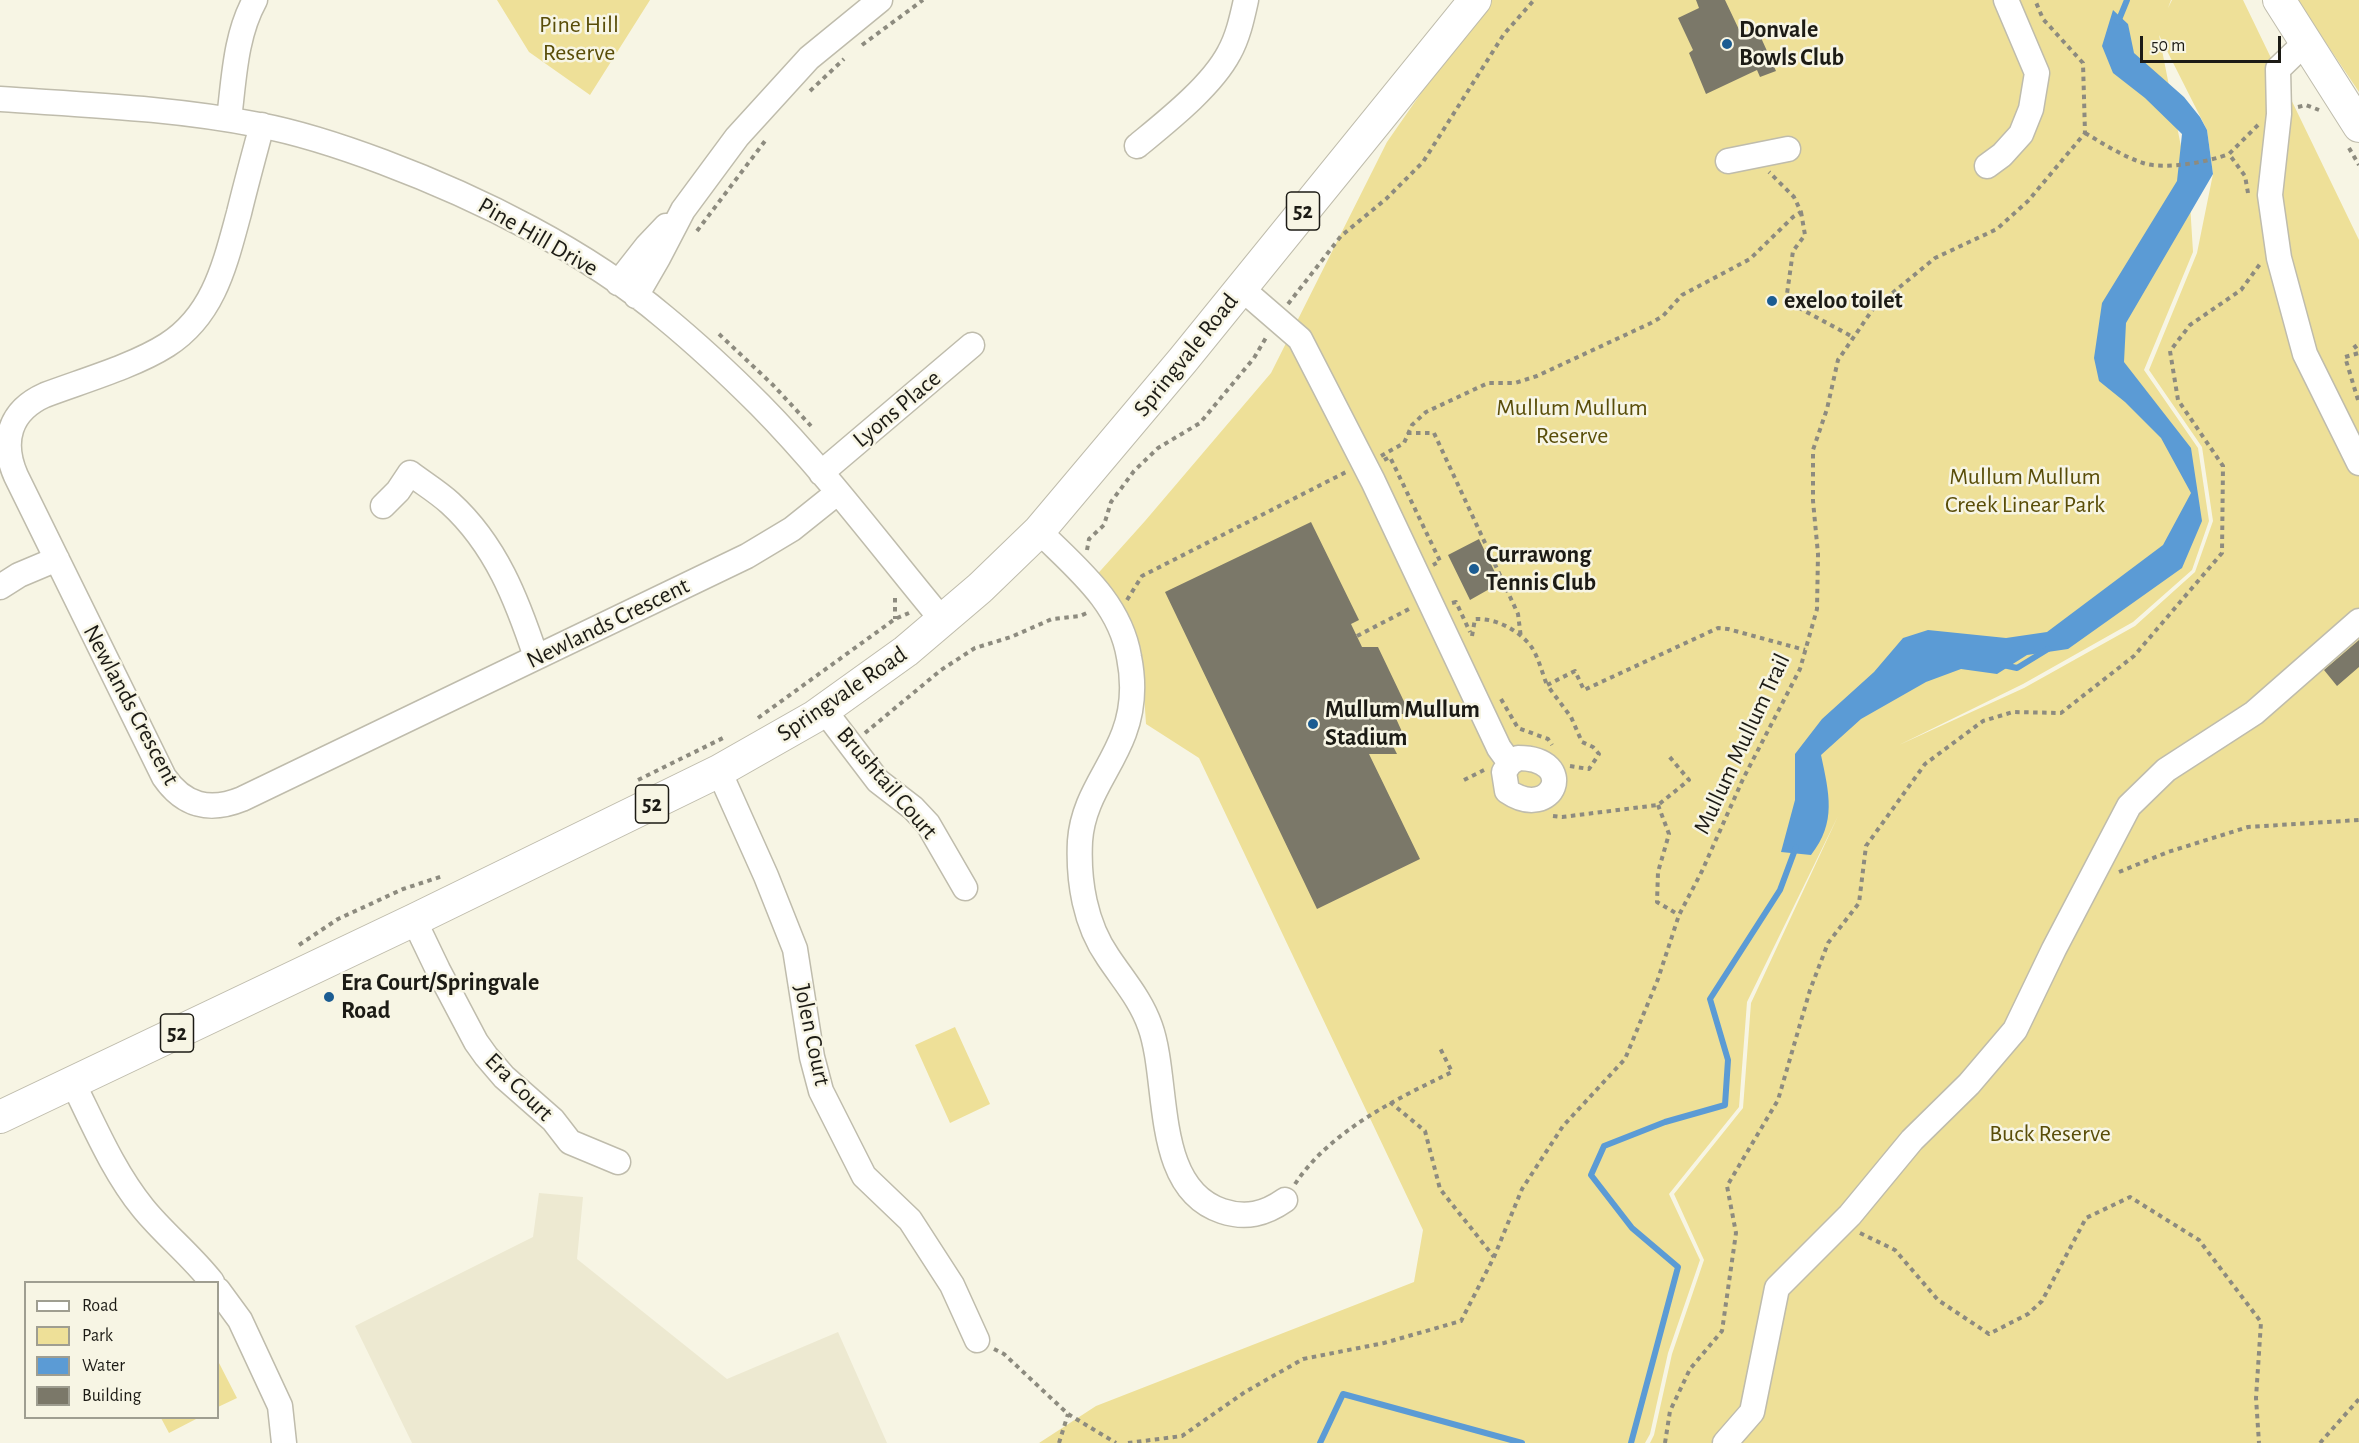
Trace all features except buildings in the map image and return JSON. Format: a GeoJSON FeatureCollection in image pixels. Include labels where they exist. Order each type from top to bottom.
{"type":"FeatureCollection","features":[{"type":"Feature","properties":{"kind":"main road","name":"Springvale Road"},"geometry":{"type":"LineString","coordinates":[[0,1117],[414,920],[718,771],[825,710],[898,656],[936,613],[1039,531],[1474,0]]}},
{"type":"Feature","properties":{"kind":"main road"},"geometry":{"type":"LineString","coordinates":[[2279,0],[2307,42],[2351,134]]}},
{"type":"Feature","properties":{"kind":"street"},"geometry":{"type":"LineString","coordinates":[[229,119],[239,45],[247,14],[255,0]]}},
{"type":"Feature","properties":{"kind":"street"},"geometry":{"type":"LineString","coordinates":[[627,290],[658,258],[683,210],[721,157],[756,114],[809,58],[880,0]]}},
{"type":"Feature","properties":{"kind":"street"},"geometry":{"type":"LineString","coordinates":[[1137,147],[1176,114],[1207,81],[1228,54],[1241,21],[1246,0]]}},
{"type":"Feature","properties":{"kind":"street"},"geometry":{"type":"LineString","coordinates":[[1988,166],[2021,134],[2031,109],[2037,73],[2006,0]]}},
{"type":"Feature","properties":{"kind":"street"},"geometry":{"type":"LineString","coordinates":[[2307,42],[2278,69],[2279,114],[2270,195],[2278,258],[2305,354],[2359,463]]}},
{"type":"Feature","properties":{"kind":"street","name":"Pine Hill Drive"},"geometry":{"type":"LineString","coordinates":[[0,99],[133,107],[262,125],[361,154],[440,184],[522,224],[627,290],[663,316],[746,392],[820,473],[936,613]]}},
{"type":"Feature","properties":{"kind":"street","name":"Newlands Crescent"},"geometry":{"type":"LineString","coordinates":[[262,125],[224,266],[214,293],[196,320],[177,338],[159,350],[36,399],[24,408],[14,421],[9,442],[10,462],[164,777],[185,799],[203,806],[225,805],[242,799],[747,556],[792,529],[837,493]]}},
{"type":"Feature","properties":{"kind":"street"},"geometry":{"type":"LineString","coordinates":[[1728,161],[1788,149]]}},
{"type":"Feature","properties":{"kind":"street"},"geometry":{"type":"LineString","coordinates":[[1240,288],[1300,339],[1373,481],[1499,748],[1510,763]]}},
{"type":"Feature","properties":{"kind":"street","name":"Lyons Place"},"geometry":{"type":"LineString","coordinates":[[820,473],[972,345]]}},
{"type":"Feature","properties":{"kind":"street"},"geometry":{"type":"LineString","coordinates":[[383,506],[398,491],[410,473],[450,503],[483,540],[506,576],[536,657]]}},
{"type":"Feature","properties":{"kind":"street"},"geometry":{"type":"LineString","coordinates":[[1039,531],[1091,583],[1108,604],[1118,620],[1129,653],[1132,689],[1129,715],[1119,745],[1089,800],[1080,839],[1084,905],[1099,943],[1134,992],[1150,1026],[1159,1056],[1165,1121],[1171,1147],[1192,1191],[1215,1209],[1230,1214],[1256,1214],[1268,1212],[1285,1200]]}},
{"type":"Feature","properties":{"kind":"street"},"geometry":{"type":"LineString","coordinates":[[0,587],[19,575],[57,559]]}},
{"type":"Feature","properties":{"kind":"street"},"geometry":{"type":"LineString","coordinates":[[1725,1443],[1752,1412],[1777,1288],[1850,1215],[1912,1140],[1969,1084],[2015,1030],[2129,806],[2166,770],[2254,713],[2359,621]]}},
{"type":"Feature","properties":{"kind":"street","name":"Brushtail Court"},"geometry":{"type":"LineString","coordinates":[[825,710],[878,781],[913,808],[928,824],[965,888]]}},
{"type":"Feature","properties":{"kind":"street","name":"Jolen Court"},"geometry":{"type":"LineString","coordinates":[[718,771],[766,876],[795,949],[812,1057],[821,1090],[864,1176],[910,1220],[952,1286],[977,1340]]}},
{"type":"Feature","properties":{"kind":"street","name":"Era Court"},"geometry":{"type":"LineString","coordinates":[[414,920],[449,991],[486,1056],[504,1077],[553,1120],[570,1142],[618,1162]]}},
{"type":"Feature","properties":{"kind":"street"},"geometry":{"type":"LineString","coordinates":[[73,1083],[106,1150],[132,1194],[145,1211],[195,1260],[211,1281]]}},
{"type":"Feature","properties":{"kind":"street"},"geometry":{"type":"LineString","coordinates":[[219,1291],[240,1320],[280,1406],[284,1443]]}},
{"type":"Feature","properties":{"kind":"path"},"geometry":{"type":"LineString","coordinates":[[860,46],[923,0]]}},
{"type":"Feature","properties":{"kind":"path"},"geometry":{"type":"LineString","coordinates":[[1086,557],[1089,539],[1104,525],[1111,502],[1134,471],[1158,448],[1200,423],[1254,358],[1277,319],[1341,236],[1386,200],[1423,162],[1504,34],[1534,0]]}},
{"type":"Feature","properties":{"kind":"path"},"geometry":{"type":"LineString","coordinates":[[2035,0],[2043,19],[2083,63],[2085,133],[2115,151],[2145,164],[2171,166],[2214,159],[2229,154],[2254,127],[2279,114],[2306,105],[2325,112]]}},
{"type":"Feature","properties":{"kind":"path"},"geometry":{"type":"LineString","coordinates":[[807,94],[851,54]]}},
{"type":"Feature","properties":{"kind":"path","name":"Mullum Mullum Trail"},"geometry":{"type":"LineString","coordinates":[[1128,1443],[1182,1436],[1245,1392],[1303,1359],[1384,1343],[1461,1321],[1494,1257],[1522,1189],[1563,1126],[1625,1059],[1658,979],[1679,915],[1702,871],[1743,779],[1800,669],[1817,609],[1818,554],[1813,501],[1813,450],[1827,409],[1838,360],[1873,309],[1935,258],[1997,229],[2028,201],[2085,133]]}},
{"type":"Feature","properties":{"kind":"path"},"geometry":{"type":"LineString","coordinates":[[2351,134],[2354,154],[2359,165]]}},
{"type":"Feature","properties":{"kind":"path"},"geometry":{"type":"LineString","coordinates":[[697,232],[768,137]]}},
{"type":"Feature","properties":{"kind":"path"},"geometry":{"type":"LineString","coordinates":[[2229,154],[2245,176],[2249,197]]}},
{"type":"Feature","properties":{"kind":"path"},"geometry":{"type":"LineString","coordinates":[[1801,212],[1805,235],[1793,251],[1786,301],[1854,337]]}},
{"type":"Feature","properties":{"kind":"path"},"geometry":{"type":"LineString","coordinates":[[1665,1443],[1670,1411],[1690,1369],[1722,1331],[1736,1233],[1727,1186],[1778,1100],[1810,990],[1828,943],[1859,903],[1866,846],[1925,764],[1983,721],[2013,712],[2061,713],[2134,656],[2222,553],[2223,466],[2178,400],[2170,351],[2190,325],[2241,290],[2262,261]]}},
{"type":"Feature","properties":{"kind":"path"},"geometry":{"type":"LineString","coordinates":[[711,327],[773,385],[814,429]]}},
{"type":"Feature","properties":{"kind":"path"},"geometry":{"type":"LineString","coordinates":[[2354,345],[2359,352],[2345,357],[2349,377],[2358,400]]}},
{"type":"Feature","properties":{"kind":"path"},"geometry":{"type":"LineString","coordinates":[[1407,433],[1434,434],[1518,614],[1521,638]]}},
{"type":"Feature","properties":{"kind":"path"},"geometry":{"type":"LineString","coordinates":[[1376,465],[1390,457],[1440,561],[1432,566]]}},
{"type":"Feature","properties":{"kind":"path"},"geometry":{"type":"LineString","coordinates":[[1357,636],[1436,596],[1442,609],[1456,602],[1472,636],[1475,619],[1487,618],[1505,625],[1531,645],[1547,685],[1572,717],[1582,742],[1593,747],[1599,754],[1589,769],[1564,764]]}},
{"type":"Feature","properties":{"kind":"path"},"geometry":{"type":"LineString","coordinates":[[895,598],[896,619]]}},
{"type":"Feature","properties":{"kind":"path"},"geometry":{"type":"LineString","coordinates":[[753,722],[896,619],[936,613]]}},
{"type":"Feature","properties":{"kind":"path"},"geometry":{"type":"LineString","coordinates":[[1547,685],[1575,671],[1584,690],[1687,641],[1722,628],[1806,650]]}},
{"type":"Feature","properties":{"kind":"path"},"geometry":{"type":"LineString","coordinates":[[1496,688],[1518,728],[1548,739],[1554,747]]}},
{"type":"Feature","properties":{"kind":"path"},"geometry":{"type":"LineString","coordinates":[[628,785],[727,736]]}},
{"type":"Feature","properties":{"kind":"path"},"geometry":{"type":"LineString","coordinates":[[1551,816],[1562,817],[1658,805],[1689,780],[1668,755]]}},
{"type":"Feature","properties":{"kind":"path"},"geometry":{"type":"LineString","coordinates":[[1658,805],[1669,834],[1658,872],[1657,902],[1679,915]]}},
{"type":"Feature","properties":{"kind":"path"},"geometry":{"type":"LineString","coordinates":[[2088,885],[2168,852],[2248,827],[2359,820]]}},
{"type":"Feature","properties":{"kind":"path"},"geometry":{"type":"LineString","coordinates":[[290,952],[338,919],[403,889],[445,876]]}},
{"type":"Feature","properties":{"kind":"path"},"geometry":{"type":"LineString","coordinates":[[1285,1200],[1309,1163],[1375,1111],[1452,1072],[1439,1046]]}},
{"type":"Feature","properties":{"kind":"path"},"geometry":{"type":"LineString","coordinates":[[1390,1102],[1425,1131],[1440,1189],[1494,1257]]}},
{"type":"Feature","properties":{"kind":"path"},"geometry":{"type":"LineString","coordinates":[[1844,1220],[1852,1230],[1895,1250],[1938,1300],[1989,1334],[2028,1314],[2042,1301],[2086,1218],[2130,1197],[2199,1240],[2261,1322],[2256,1398],[2259,1443]]}},
{"type":"Feature","properties":{"kind":"path"},"geometry":{"type":"LineString","coordinates":[[977,1340],[1004,1354],[1068,1414],[1116,1443]]}},
{"type":"Feature","properties":{"kind":"path"},"geometry":{"type":"LineString","coordinates":[[2320,1443],[2359,1399]]}},
{"type":"Feature","properties":{"kind":"path"},"geometry":{"type":"LineString","coordinates":[[1059,1443],[1068,1414]]}},
{"type":"Feature","properties":{"kind":"shaded area"},"geometry":{"type":"Polygon","coordinates":[[[539,1193],[583,1197],[577,1259],[727,1379],[838,1332],[887,1443],[412,1443],[355,1326],[533,1237],[539,1193]]]}},
{"type":"Feature","properties":{"kind":"green space","name":"Pine Hill Reserve"},"geometry":{"type":"Polygon","coordinates":[[[497,0],[650,0],[590,95],[529,52],[497,0]]]}},
{"type":"Feature","properties":{"kind":"green space"},"geometry":{"type":"Polygon","coordinates":[[[1492,0],[2171,0],[2168,8],[2172,0],[2243,0],[2359,240],[2359,1443],[1650,1443],[1654,1435],[1672,1354],[1704,1260],[1674,1194],[1743,1108],[1751,1003],[1838,816],[1747,1002],[1739,1107],[1669,1194],[1700,1260],[1668,1353],[1650,1434],[1645,1443],[1039,1443],[1096,1406],[1414,1282],[1423,1230],[1199,758],[1146,724],[1142,663],[1093,579],[1271,373],[1387,142],[1460,37],[1492,0]],[[2159,35],[2189,187],[2193,252],[2144,370],[2198,448],[2209,521],[2192,570],[2133,622],[2023,684],[1899,745],[2024,688],[2135,626],[2195,572],[2213,521],[2202,447],[2149,370],[2197,253],[2213,174],[2207,130],[2159,35]]]}},
{"type":"Feature","properties":{"kind":"green space"},"geometry":{"type":"Polygon","coordinates":[[[2297,0],[2359,0],[2359,92],[2297,0]]]}},
{"type":"Feature","properties":{"kind":"green space"},"geometry":{"type":"Polygon","coordinates":[[[955,1027],[990,1104],[950,1123],[915,1045],[955,1027]]]}},
{"type":"Feature","properties":{"kind":"green space"},"geometry":{"type":"Polygon","coordinates":[[[219,1363],[237,1398],[219,1407],[219,1363]]]}},
{"type":"Feature","properties":{"kind":"green space"},"geometry":{"type":"Polygon","coordinates":[[[162,1419],[196,1419],[169,1433],[162,1419]]]}},
{"type":"Feature","properties":{"kind":"water"},"geometry":{"type":"Polygon","coordinates":[[[2113,10],[2128,24],[2134,53],[2184,97],[2207,130],[2213,174],[2126,323],[2124,362],[2191,448],[2202,521],[2182,568],[2068,649],[2027,655],[1997,674],[1961,669],[1926,682],[1861,719],[1821,755],[1829,807],[1825,831],[1819,843],[1811,855],[1781,852],[1795,800],[1795,754],[1822,719],[1874,672],[1903,638],[1928,630],[2006,638],[2047,632],[2163,545],[2191,493],[2161,438],[2125,402],[2099,381],[2094,358],[2102,303],[2177,181],[2182,134],[2145,98],[2113,73],[2102,46],[2113,10]]]}},
{"type":"Feature","properties":{"kind":"waterway"},"geometry":{"type":"LineString","coordinates":[[2118,22],[2127,0]]}},
{"type":"Feature","properties":{"kind":"waterway"},"geometry":{"type":"LineString","coordinates":[[2003,665],[2017,668],[2048,649]]}},
{"type":"Feature","properties":{"kind":"waterway"},"geometry":{"type":"LineString","coordinates":[[1631,1443],[1678,1267],[1632,1228],[1591,1175],[1604,1146],[1665,1122],[1725,1105],[1728,1060],[1710,999],[1780,890],[1796,847]]}},
{"type":"Feature","properties":{"kind":"waterway"},"geometry":{"type":"LineString","coordinates":[[1320,1443],[1343,1394],[1522,1443]]}},
{"type":"Feature","properties":{"kind":"place","name":"Donvale Bowls Club"},"geometry":{"type":"Point","coordinates":[1727,44]}},
{"type":"Feature","properties":{"kind":"place","name":"exeloo toilet"},"geometry":{"type":"Point","coordinates":[1772,301]}},
{"type":"Feature","properties":{"kind":"place","name":"Currawong Tennis Club"},"geometry":{"type":"Point","coordinates":[1474,569]}},
{"type":"Feature","properties":{"kind":"place","name":"Mullum Mullum Stadium"},"geometry":{"type":"Point","coordinates":[1313,724]}},
{"type":"Feature","properties":{"kind":"place","name":"Era Court/Springvale Road"},"geometry":{"type":"Point","coordinates":[329,997]}},
{"type":"Feature","properties":{"kind":"park label","name":"Mullum Mullum Reserve"},"geometry":{"type":"Point","coordinates":[1572,422]}},
{"type":"Feature","properties":{"kind":"park label","name":"Mullum Mullum Creek Linear Park"},"geometry":{"type":"Point","coordinates":[2025,491]}},
{"type":"Feature","properties":{"kind":"park label","name":"Buck Reserve"},"geometry":{"type":"Point","coordinates":[2050,1134]}}]}
